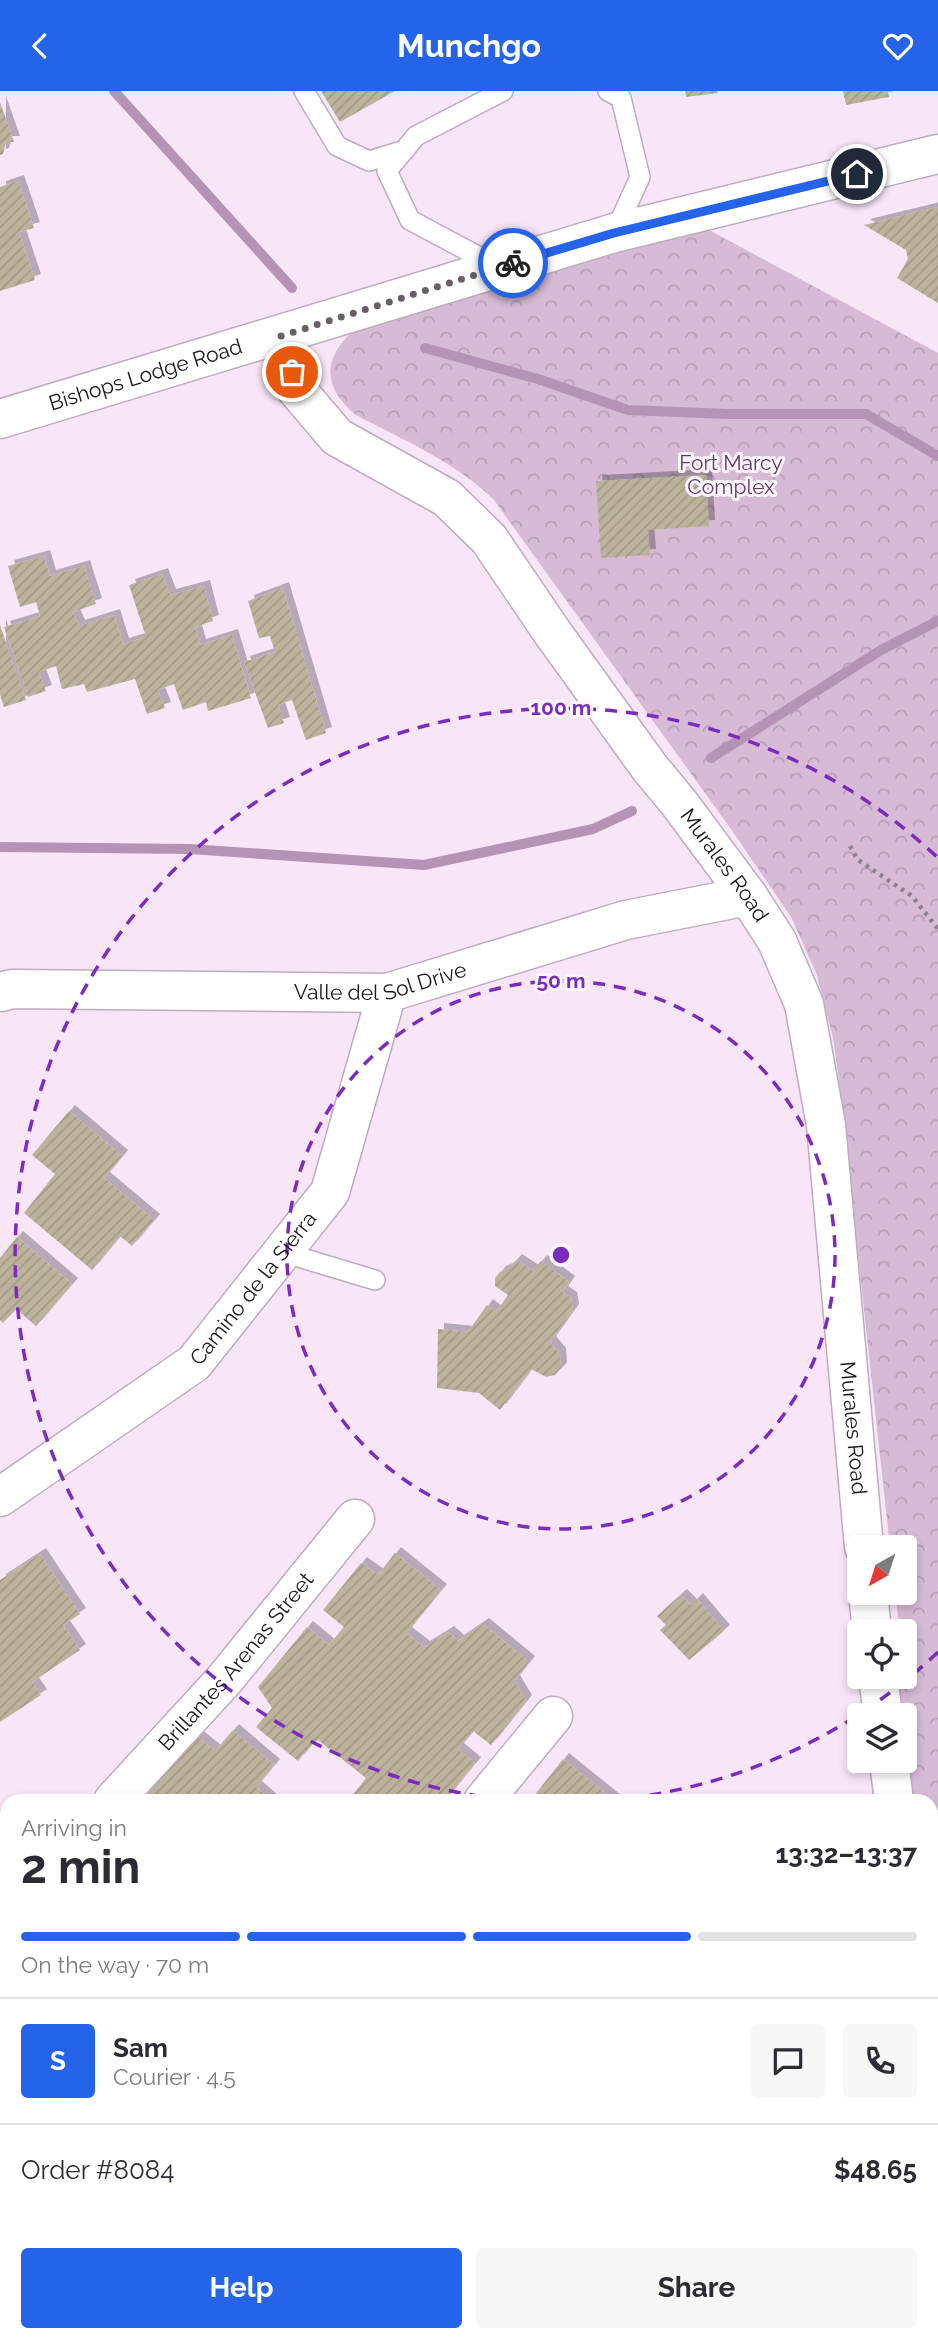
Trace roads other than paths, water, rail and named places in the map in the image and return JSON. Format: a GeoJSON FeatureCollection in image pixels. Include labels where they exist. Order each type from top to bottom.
{"type":"FeatureCollection","features":[{"type":"Feature","properties":{"kind":"street","name":"Bishops Lodge Road"},"geometry":{"type":"LineString","coordinates":[[0,419],[614,233],[938,154]]}},
{"type":"Feature","properties":{"kind":"street","name":"Murales Road"},"geometry":{"type":"LineString","coordinates":[[281,336],[297,390],[337,437],[447,498],[489,539],[650,768],[748,896],[776,941],[804,1004],[826,1125],[863,1535]]}},
{"type":"Feature","properties":{"kind":"street","name":"Valle del Sol Drive"},"geometry":{"type":"LineString","coordinates":[[0,992],[12,989],[387,993],[626,920],[748,896]]}},
{"type":"Feature","properties":{"kind":"street","name":"Camino de la Sierra"},"geometry":{"type":"LineString","coordinates":[[0,1497],[194,1363],[330,1192],[387,993]]}},
{"type":"Feature","properties":{"kind":"street","name":"Brillantes Arenas Street"},"geometry":{"type":"LineString","coordinates":[[119,1794],[225,1679],[355,1519]]}},
{"type":"Feature","properties":{"kind":"street"},"geometry":{"type":"LineString","coordinates":[[489,1794],[553,1716]]}},
{"type":"Feature","properties":{"kind":"street"},"geometry":{"type":"LineString","coordinates":[[890,1773],[893,1794]]}},
{"type":"Feature","properties":{"kind":"lane"},"geometry":{"type":"LineString","coordinates":[[303,91],[337,146],[369,161],[405,150]]}},
{"type":"Feature","properties":{"kind":"lane"},"geometry":{"type":"LineString","coordinates":[[498,267],[410,220],[387,171],[416,136],[503,91]]}},
{"type":"Feature","properties":{"kind":"lane"},"geometry":{"type":"LineString","coordinates":[[608,91],[621,98],[640,177],[614,233]]}},
{"type":"Feature","properties":{"kind":"lane"},"geometry":{"type":"LineString","coordinates":[[282,1252],[375,1280]]}},
{"type":"Feature","properties":{"kind":"waterway"},"geometry":{"type":"LineString","coordinates":[[114,91],[292,288]]}},
{"type":"Feature","properties":{"kind":"waterway"},"geometry":{"type":"LineString","coordinates":[[425,348],[538,379],[628,410],[729,414],[866,414],[938,456]]}},
{"type":"Feature","properties":{"kind":"waterway"},"geometry":{"type":"LineString","coordinates":[[711,758],[881,650],[938,621]]}},
{"type":"Feature","properties":{"kind":"waterway"},"geometry":{"type":"LineString","coordinates":[[0,847],[190,849],[424,865],[593,829],[632,811]]}},
{"type":"Feature","properties":{"kind":"park label","name":"Fort Marcy Complex"},"geometry":{"type":"Point","coordinates":[731,475]}}]}
